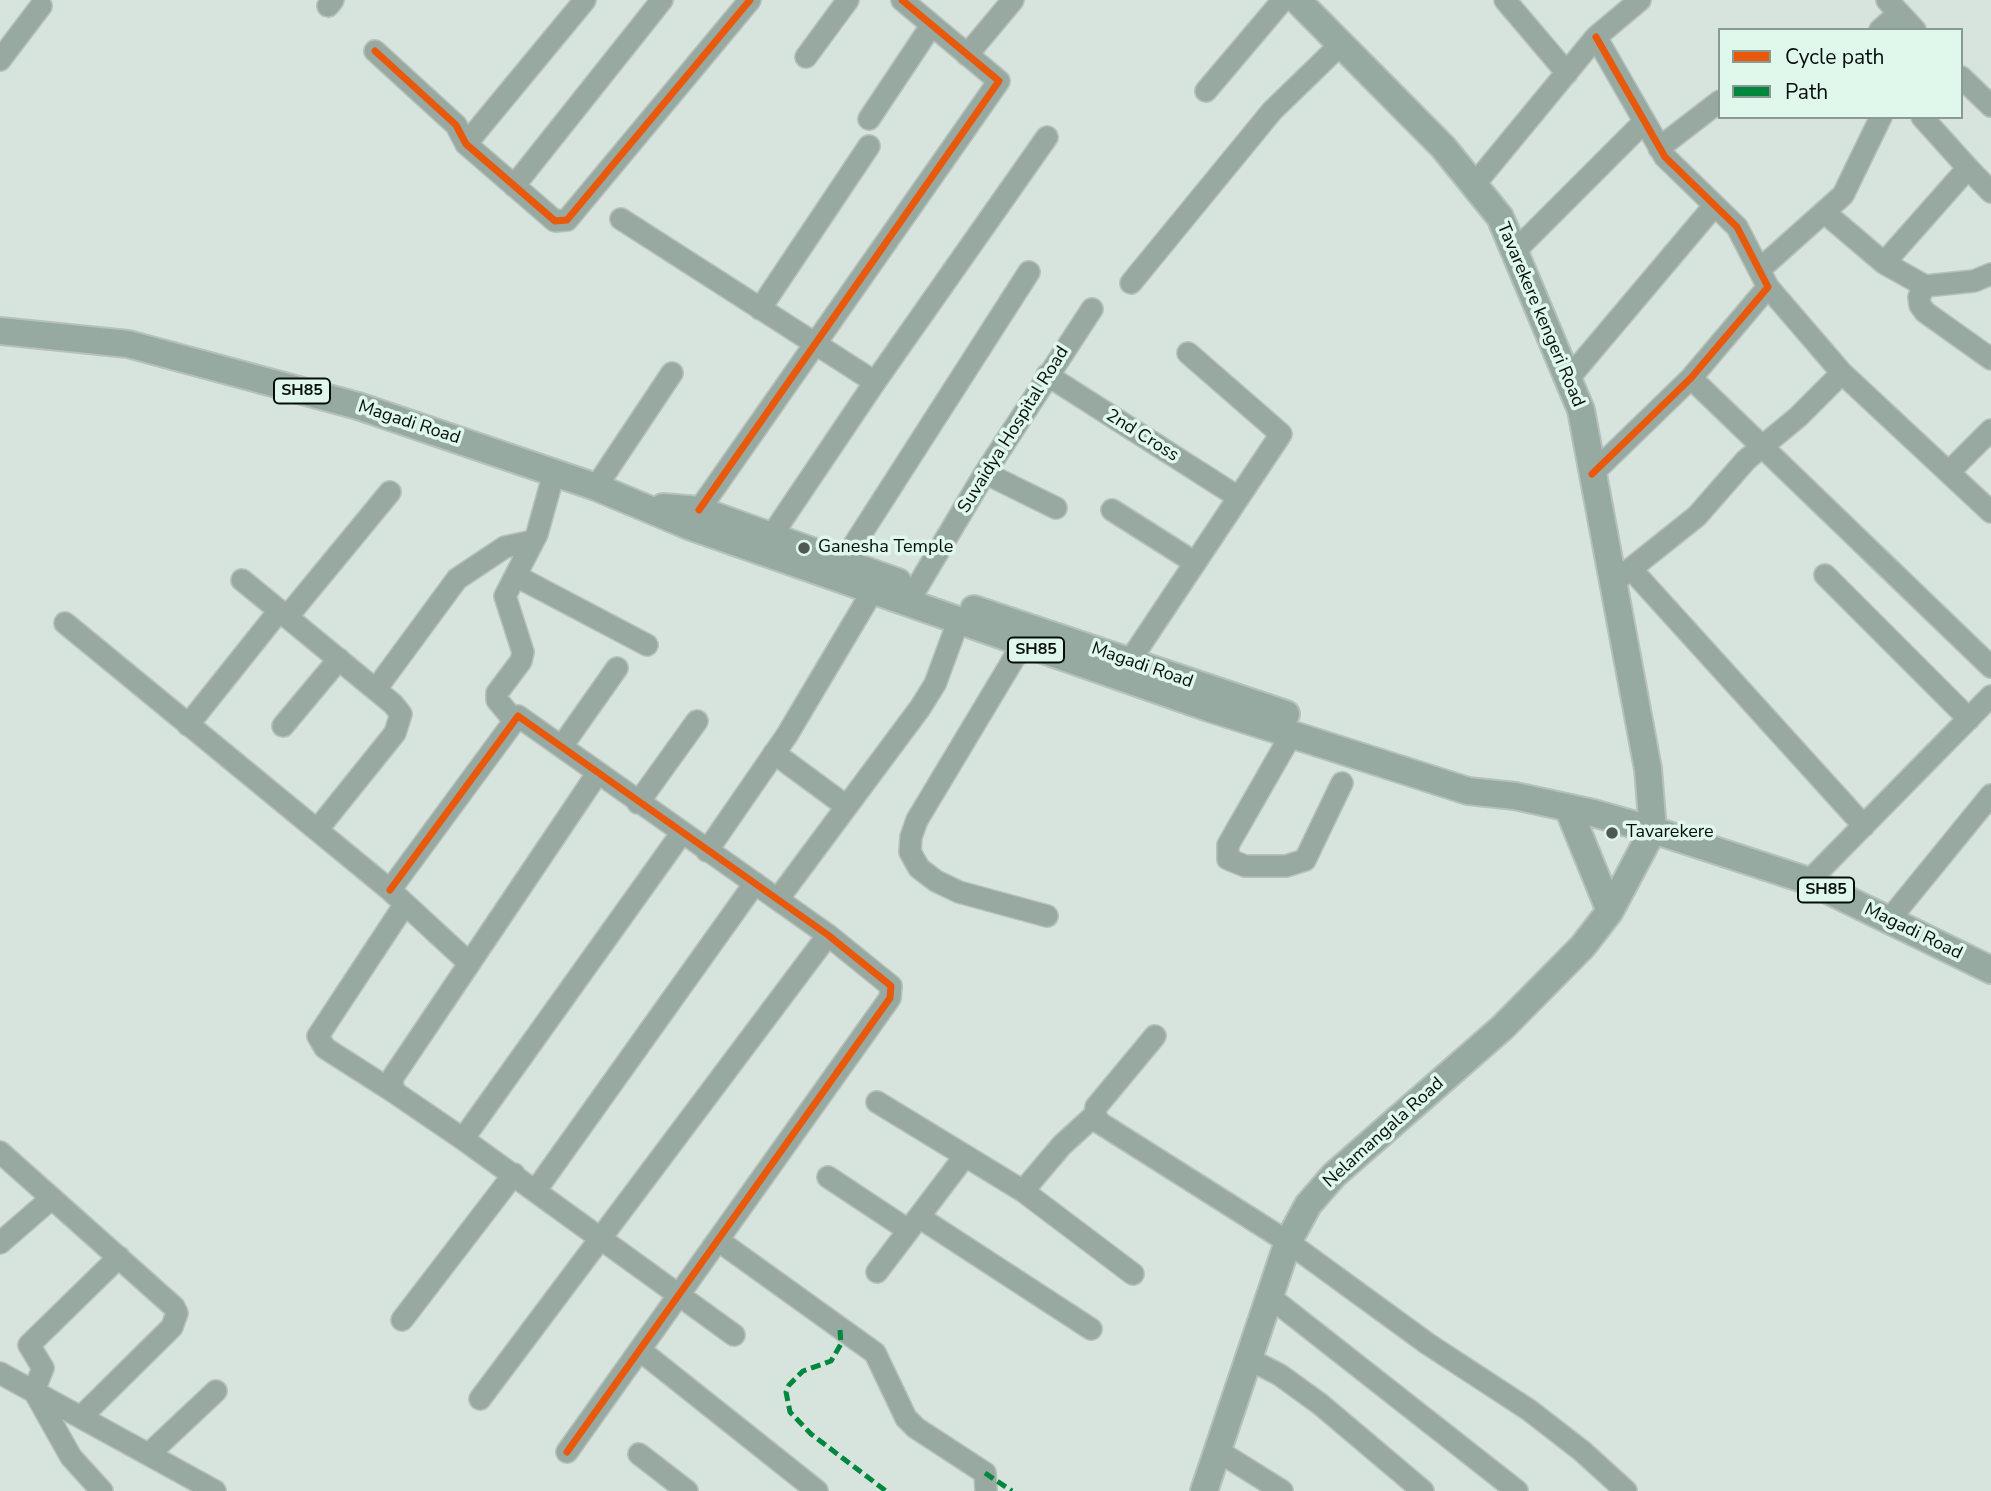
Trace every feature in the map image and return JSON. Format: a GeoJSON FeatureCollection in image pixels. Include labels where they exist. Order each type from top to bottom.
{"type":"FeatureCollection","features":[{"type":"Feature","properties":{"kind":"main road","name":"Tavarekere kengeri Road"},"geometry":{"type":"LineString","coordinates":[[1297,0],[1443,147],[1500,217],[1581,410],[1592,474],[1622,576],[1648,769],[1653,830]]}},
{"type":"Feature","properties":{"kind":"main road","name":"Magadi Road"},"geometry":{"type":"LineString","coordinates":[[1,333],[128,344],[358,406],[596,487],[647,506],[689,526],[1022,645],[1291,734],[1476,776],[1515,796],[1653,830],[1809,881],[1991,970]]}},
{"type":"Feature","properties":{"kind":"main road","name":"Magadi Road"},"geometry":{"type":"LineString","coordinates":[[647,506],[699,510],[1388,756]]}},
{"type":"Feature","properties":{"kind":"main road"},"geometry":{"type":"LineString","coordinates":[[1568,808],[1610,911]]}},
{"type":"Feature","properties":{"kind":"main road","name":"Nelamangala Road"},"geometry":{"type":"LineString","coordinates":[[1204,1491],[1288,1242],[1308,1205],[1334,1175],[1503,1027],[1583,946],[1610,911],[1653,830]]}},
{"type":"Feature","properties":{"kind":"street"},"geometry":{"type":"LineString","coordinates":[[466,145],[585,0]]}},
{"type":"Feature","properties":{"kind":"street"},"geometry":{"type":"LineString","coordinates":[[514,186],[663,0]]}},
{"type":"Feature","properties":{"kind":"street"},"geometry":{"type":"LineString","coordinates":[[375,51],[456,125],[466,145],[555,221],[567,220],[750,0]]}},
{"type":"Feature","properties":{"kind":"street"},"geometry":{"type":"LineString","coordinates":[[806,57],[848,0]]}},
{"type":"Feature","properties":{"kind":"street"},"geometry":{"type":"LineString","coordinates":[[699,510],[999,81],[902,0]]}},
{"type":"Feature","properties":{"kind":"street"},"geometry":{"type":"LineString","coordinates":[[967,55],[1013,0]]}},
{"type":"Feature","properties":{"kind":"street"},"geometry":{"type":"LineString","coordinates":[[1206,91],[1283,0]]}},
{"type":"Feature","properties":{"kind":"street"},"geometry":{"type":"LineString","coordinates":[[1505,0],[1566,73]]}},
{"type":"Feature","properties":{"kind":"street"},"geometry":{"type":"LineString","coordinates":[[1474,186],[1596,37],[1640,0]]}},
{"type":"Feature","properties":{"kind":"street"},"geometry":{"type":"LineString","coordinates":[[0,60],[41,6]]}},
{"type":"Feature","properties":{"kind":"street"},"geometry":{"type":"LineString","coordinates":[[1881,28],[1893,6],[1913,28]]}},
{"type":"Feature","properties":{"kind":"street"},"geometry":{"type":"LineString","coordinates":[[869,119],[932,26]]}},
{"type":"Feature","properties":{"kind":"street"},"geometry":{"type":"LineString","coordinates":[[1596,37],[1659,148],[1737,227],[1764,279],[1842,373],[1991,512]]}},
{"type":"Feature","properties":{"kind":"street"},"geometry":{"type":"LineString","coordinates":[[1131,283],[1272,111],[1341,44]]}},
{"type":"Feature","properties":{"kind":"street"},"geometry":{"type":"LineString","coordinates":[[1963,79],[1991,106]]}},
{"type":"Feature","properties":{"kind":"street"},"geometry":{"type":"LineString","coordinates":[[1659,148],[1718,103]]}},
{"type":"Feature","properties":{"kind":"street"},"geometry":{"type":"LineString","coordinates":[[1592,474],[1691,377],[1764,279],[1824,212],[1843,195],[1880,119]]}},
{"type":"Feature","properties":{"kind":"street"},"geometry":{"type":"LineString","coordinates":[[1924,119],[1991,192]]}},
{"type":"Feature","properties":{"kind":"street"},"geometry":{"type":"LineString","coordinates":[[1514,252],[1644,122]]}},
{"type":"Feature","properties":{"kind":"street"},"geometry":{"type":"LineString","coordinates":[[772,535],[875,382],[1047,137]]}},
{"type":"Feature","properties":{"kind":"street"},"geometry":{"type":"LineString","coordinates":[[760,309],[869,146]]}},
{"type":"Feature","properties":{"kind":"street"},"geometry":{"type":"LineString","coordinates":[[1884,263],[1968,168]]}},
{"type":"Feature","properties":{"kind":"street"},"geometry":{"type":"LineString","coordinates":[[1568,379],[1714,205]]}},
{"type":"Feature","properties":{"kind":"street"},"geometry":{"type":"LineString","coordinates":[[1824,212],[1884,263],[1925,286],[1974,281],[1991,274]]}},
{"type":"Feature","properties":{"kind":"street"},"geometry":{"type":"LineString","coordinates":[[621,219],[875,382]]}},
{"type":"Feature","properties":{"kind":"street"},"geometry":{"type":"LineString","coordinates":[[844,562],[1029,272]]}},
{"type":"Feature","properties":{"kind":"street"},"geometry":{"type":"LineString","coordinates":[[1925,286],[1919,297],[1925,312],[1991,359]]}},
{"type":"Feature","properties":{"kind":"street","name":"Suvaidya Hospital Road"},"geometry":{"type":"LineString","coordinates":[[916,589],[985,473],[1092,309]]}},
{"type":"Feature","properties":{"kind":"street"},"geometry":{"type":"LineString","coordinates":[[1129,662],[1281,434],[1188,354]]}},
{"type":"Feature","properties":{"kind":"street"},"geometry":{"type":"LineString","coordinates":[[596,487],[672,373]]}},
{"type":"Feature","properties":{"kind":"street"},"geometry":{"type":"LineString","coordinates":[[1842,373],[1798,417],[1746,460],[1697,516],[1622,576],[1864,826]]}},
{"type":"Feature","properties":{"kind":"street","name":"2nd Cross"},"geometry":{"type":"LineString","coordinates":[[1047,376],[1238,497]]}},
{"type":"Feature","properties":{"kind":"street"},"geometry":{"type":"LineString","coordinates":[[1691,377],[1991,667]]}},
{"type":"Feature","properties":{"kind":"street"},"geometry":{"type":"LineString","coordinates":[[1949,472],[1991,430]]}},
{"type":"Feature","properties":{"kind":"street"},"geometry":{"type":"LineString","coordinates":[[513,719],[497,700],[497,693],[522,661],[523,652],[521,638],[505,596],[533,541],[554,472]]}},
{"type":"Feature","properties":{"kind":"street"},"geometry":{"type":"LineString","coordinates":[[985,473],[1056,508]]}},
{"type":"Feature","properties":{"kind":"street"},"geometry":{"type":"LineString","coordinates":[[188,725],[390,492]]}},
{"type":"Feature","properties":{"kind":"street"},"geometry":{"type":"LineString","coordinates":[[1112,510],[1194,562]]}},
{"type":"Feature","properties":{"kind":"street"},"geometry":{"type":"LineString","coordinates":[[376,689],[457,579],[505,547],[533,541]]}},
{"type":"Feature","properties":{"kind":"street"},"geometry":{"type":"LineString","coordinates":[[1825,575],[1969,719]]}},
{"type":"Feature","properties":{"kind":"street"},"geometry":{"type":"LineString","coordinates":[[516,576],[647,646]]}},
{"type":"Feature","properties":{"kind":"street"},"geometry":{"type":"LineString","coordinates":[[242,580],[399,709],[400,725],[317,830]]}},
{"type":"Feature","properties":{"kind":"street"},"geometry":{"type":"LineString","coordinates":[[708,851],[774,753],[872,592]]}},
{"type":"Feature","properties":{"kind":"street"},"geometry":{"type":"LineString","coordinates":[[779,899],[935,684],[958,622]]}},
{"type":"Feature","properties":{"kind":"street"},"geometry":{"type":"LineString","coordinates":[[65,623],[398,897],[468,962]]}},
{"type":"Feature","properties":{"kind":"street"},"geometry":{"type":"LineString","coordinates":[[1022,645],[918,820],[911,837],[910,852],[919,869],[959,892],[1047,916]]}},
{"type":"Feature","properties":{"kind":"street"},"geometry":{"type":"LineString","coordinates":[[284,726],[339,659]]}},
{"type":"Feature","properties":{"kind":"street"},"geometry":{"type":"LineString","coordinates":[[562,746],[617,668]]}},
{"type":"Feature","properties":{"kind":"street"},"geometry":{"type":"LineString","coordinates":[[1809,881],[1991,696]]}},
{"type":"Feature","properties":{"kind":"street"},"geometry":{"type":"LineString","coordinates":[[567,1452],[680,1297],[892,992],[887,981],[779,899],[681,834],[521,717],[513,719],[398,897],[318,1036],[325,1048],[514,1174],[680,1297],[734,1335]]}},
{"type":"Feature","properties":{"kind":"street"},"geometry":{"type":"LineString","coordinates":[[638,803],[697,721]]}},
{"type":"Feature","properties":{"kind":"street"},"geometry":{"type":"LineString","coordinates":[[1291,734],[1228,845],[1228,859],[1245,866],[1286,866],[1305,860],[1342,783]]}},
{"type":"Feature","properties":{"kind":"street"},"geometry":{"type":"LineString","coordinates":[[774,753],[846,806]]}},
{"type":"Feature","properties":{"kind":"street"},"geometry":{"type":"LineString","coordinates":[[397,1094],[392,1086],[398,1066],[597,774]]}},
{"type":"Feature","properties":{"kind":"street"},"geometry":{"type":"LineString","coordinates":[[1889,920],[1991,795]]}},
{"type":"Feature","properties":{"kind":"street"},"geometry":{"type":"LineString","coordinates":[[463,1139],[681,834]]}},
{"type":"Feature","properties":{"kind":"street"},"geometry":{"type":"LineString","coordinates":[[536,1190],[755,883]]}},
{"type":"Feature","properties":{"kind":"street"},"geometry":{"type":"LineString","coordinates":[[480,1399],[828,935]]}},
{"type":"Feature","properties":{"kind":"street"},"geometry":{"type":"LineString","coordinates":[[1023,1191],[1062,1145],[1095,1115],[1102,1097],[1155,1036]]}},
{"type":"Feature","properties":{"kind":"street"},"geometry":{"type":"LineString","coordinates":[[877,1102],[1023,1191],[1133,1275]]}},
{"type":"Feature","properties":{"kind":"street"},"geometry":{"type":"LineString","coordinates":[[1095,1115],[1108,1130],[1288,1242],[1427,1344],[1529,1410],[1582,1451],[1626,1491]]}},
{"type":"Feature","properties":{"kind":"street"},"geometry":{"type":"LineString","coordinates":[[0,1152],[174,1307],[176,1320],[81,1417]]}},
{"type":"Feature","properties":{"kind":"street"},"geometry":{"type":"LineString","coordinates":[[877,1272],[965,1156]]}},
{"type":"Feature","properties":{"kind":"street"},"geometry":{"type":"LineString","coordinates":[[402,1320],[514,1174]]}},
{"type":"Feature","properties":{"kind":"street"},"geometry":{"type":"LineString","coordinates":[[828,1177],[914,1223],[1091,1329]]}},
{"type":"Feature","properties":{"kind":"street"},"geometry":{"type":"LineString","coordinates":[[0,1243],[52,1198]]}},
{"type":"Feature","properties":{"kind":"street"},"geometry":{"type":"LineString","coordinates":[[719,1241],[875,1353],[906,1418],[916,1428],[985,1473],[986,1491]]}},
{"type":"Feature","properties":{"kind":"street"},"geometry":{"type":"LineString","coordinates":[[34,1391],[43,1368],[30,1348],[30,1342],[119,1257]]}},
{"type":"Feature","properties":{"kind":"street"},"geometry":{"type":"LineString","coordinates":[[1270,1297],[1517,1491]]}},
{"type":"Feature","properties":{"kind":"street"},"geometry":{"type":"LineString","coordinates":[[640,1351],[817,1491]]}},
{"type":"Feature","properties":{"kind":"street"},"geometry":{"type":"LineString","coordinates":[[1249,1359],[1280,1375],[1320,1404],[1423,1491]]}},
{"type":"Feature","properties":{"kind":"street"},"geometry":{"type":"LineString","coordinates":[[0,1373],[215,1491]]}},
{"type":"Feature","properties":{"kind":"street"},"geometry":{"type":"LineString","coordinates":[[34,1391],[71,1457],[102,1491]]}},
{"type":"Feature","properties":{"kind":"street"},"geometry":{"type":"LineString","coordinates":[[149,1454],[216,1391]]}},
{"type":"Feature","properties":{"kind":"street"},"geometry":{"type":"LineString","coordinates":[[1218,1451],[1282,1491]]}},
{"type":"Feature","properties":{"kind":"street"},"geometry":{"type":"LineString","coordinates":[[639,1454],[688,1491]]}},
{"type":"Feature","properties":{"kind":"marked path"},"geometry":{"type":"LineString","coordinates":[[840,1330],[841,1344],[831,1361],[803,1371],[789,1385],[786,1392],[790,1412],[811,1434],[886,1491]]}},
{"type":"Feature","properties":{"kind":"marked path"},"geometry":{"type":"LineString","coordinates":[[985,1473],[1012,1491]]}},
{"type":"Feature","properties":{"kind":"cycle path"},"geometry":{"type":"LineString","coordinates":[[375,51],[456,125],[466,144],[555,221],[567,220],[750,0]]}},
{"type":"Feature","properties":{"kind":"cycle path"},"geometry":{"type":"LineString","coordinates":[[699,510],[999,81],[902,0]]}},
{"type":"Feature","properties":{"kind":"cycle path"},"geometry":{"type":"LineString","coordinates":[[1592,474],[1691,378],[1768,287],[1737,227],[1665,157],[1596,37]]}},
{"type":"Feature","properties":{"kind":"cycle path"},"geometry":{"type":"LineString","coordinates":[[390,890],[518,716],[828,935],[891,986],[890,998],[567,1452]]}},
{"type":"Feature","properties":{"kind":"place","name":"Ganesha Temple"},"geometry":{"type":"Point","coordinates":[804,548]}},
{"type":"Feature","properties":{"kind":"place","name":"Tavarekere"},"geometry":{"type":"Point","coordinates":[1612,833]}}]}
